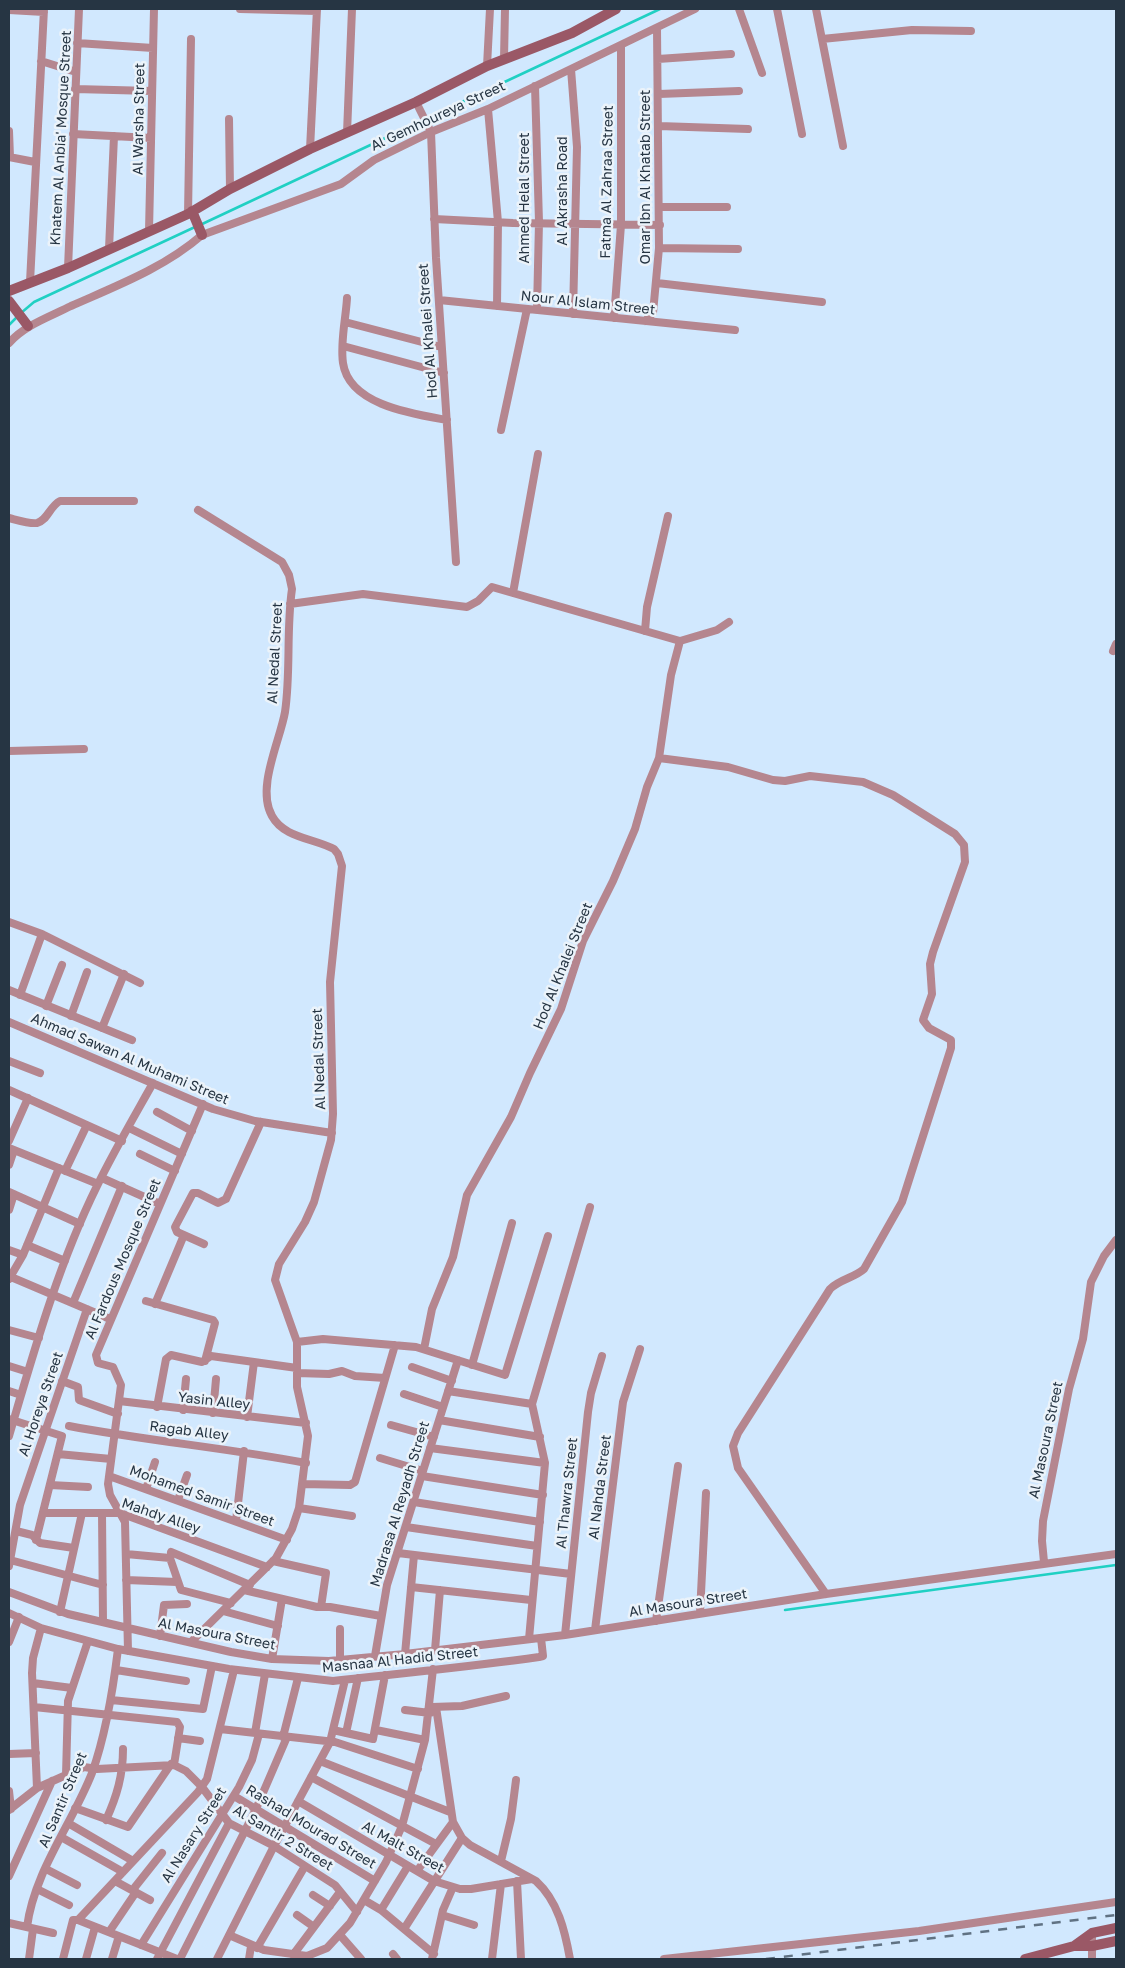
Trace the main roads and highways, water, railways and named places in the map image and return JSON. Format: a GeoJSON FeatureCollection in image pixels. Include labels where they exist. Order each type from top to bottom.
{"type":"FeatureCollection","features":[{"type":"Feature","properties":{"kind":"waterway"},"geometry":{"type":"LineString","coordinates":[[200,225],[660,9]]}},
{"type":"Feature","properties":{"kind":"waterway"},"geometry":{"type":"LineString","coordinates":[[21,313],[34,302],[195,227]]}},
{"type":"Feature","properties":{"kind":"waterway"},"geometry":{"type":"LineString","coordinates":[[9,325],[17,317]]}},
{"type":"Feature","properties":{"kind":"waterway"},"geometry":{"type":"LineString","coordinates":[[785,1610],[1116,1565]]}},
{"type":"Feature","properties":{"kind":"railway"},"geometry":{"type":"LineString","coordinates":[[766,1959],[1116,1915]]}}]}
